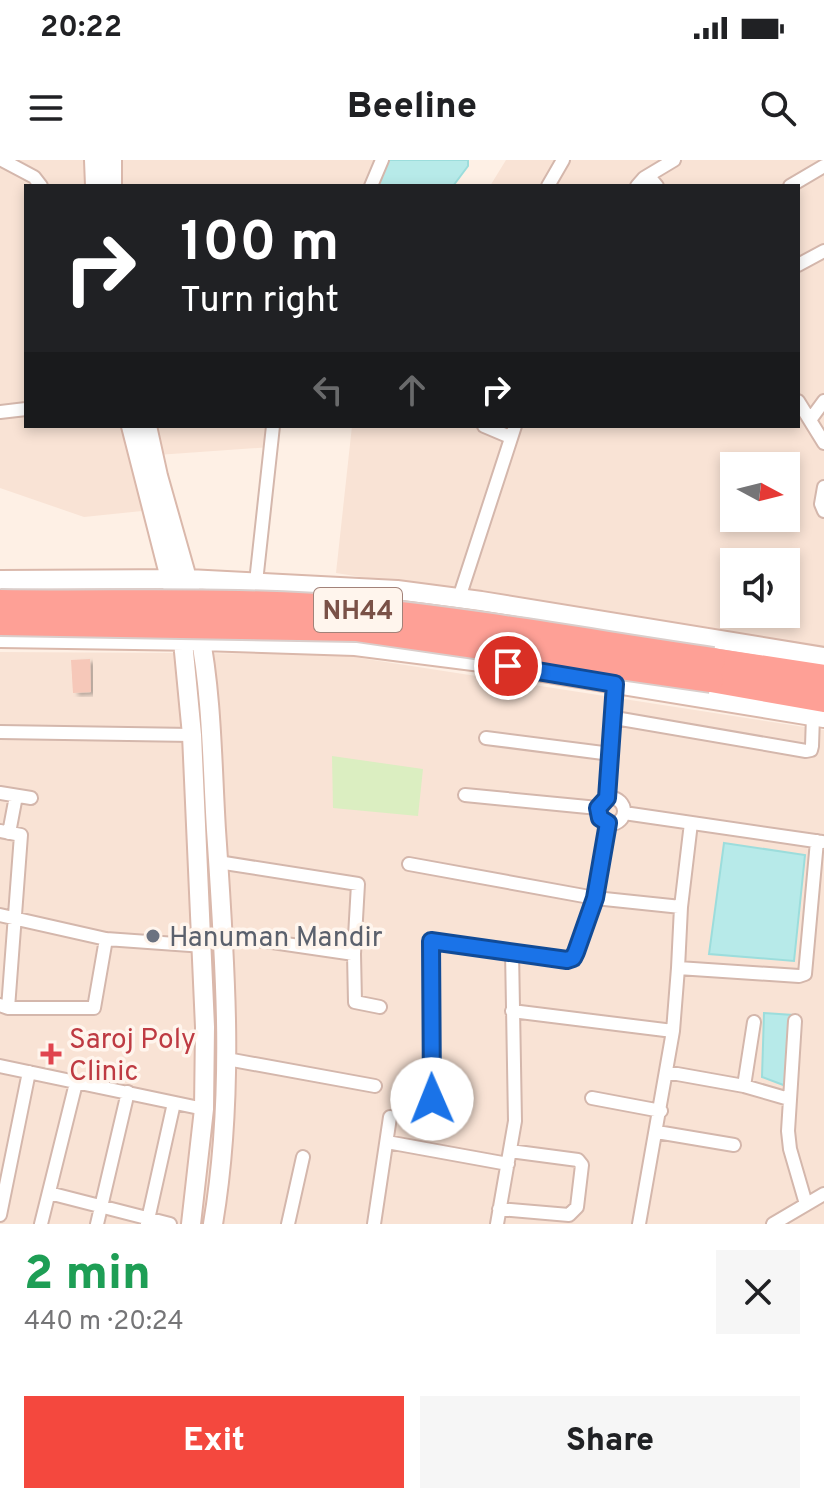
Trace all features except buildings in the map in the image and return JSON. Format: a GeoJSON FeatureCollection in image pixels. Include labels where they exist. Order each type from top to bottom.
{"type":"FeatureCollection","features":[{"type":"Feature","properties":{"kind":"highway","name":"NH44"},"geometry":{"type":"LineString","coordinates":[[0,602],[362,610],[448,620],[712,670],[820,712]]}},
{"type":"Feature","properties":{"kind":"highway","name":"NH44"},"geometry":{"type":"LineString","coordinates":[[0,623],[357,629],[712,670],[824,677]]}},
{"type":"Feature","properties":{"kind":"street"},"geometry":{"type":"LineString","coordinates":[[2,160],[34,177],[39,184]]}},
{"type":"Feature","properties":{"kind":"street"},"geometry":{"type":"LineString","coordinates":[[94,160],[95,184]]}},
{"type":"Feature","properties":{"kind":"street"},"geometry":{"type":"LineString","coordinates":[[112,160],[112,184]]}},
{"type":"Feature","properties":{"kind":"street"},"geometry":{"type":"LineString","coordinates":[[372,184],[382,160]]}},
{"type":"Feature","properties":{"kind":"street"},"geometry":{"type":"LineString","coordinates":[[549,184],[563,160]]}},
{"type":"Feature","properties":{"kind":"street"},"geometry":{"type":"LineString","coordinates":[[641,182],[674,160]]}},
{"type":"Feature","properties":{"kind":"street"},"geometry":{"type":"LineString","coordinates":[[793,184],[817,165]]}},
{"type":"Feature","properties":{"kind":"street"},"geometry":{"type":"LineString","coordinates":[[800,264],[824,251]]}},
{"type":"Feature","properties":{"kind":"street"},"geometry":{"type":"LineString","coordinates":[[810,420],[824,401]]}},
{"type":"Feature","properties":{"kind":"street"},"geometry":{"type":"LineString","coordinates":[[800,404],[824,443]]}},
{"type":"Feature","properties":{"kind":"street"},"geometry":{"type":"LineString","coordinates":[[0,412],[24,409]]}},
{"type":"Feature","properties":{"kind":"street"},"geometry":{"type":"LineString","coordinates":[[132,428],[179,579]]}},
{"type":"Feature","properties":{"kind":"street"},"geometry":{"type":"LineString","coordinates":[[147,428],[192,640],[218,862],[224,935],[227,1059],[227,1106],[218,1223]]}},
{"type":"Feature","properties":{"kind":"street"},"geometry":{"type":"LineString","coordinates":[[256,582],[273,428]]}},
{"type":"Feature","properties":{"kind":"street"},"geometry":{"type":"LineString","coordinates":[[459,598],[513,432]]}},
{"type":"Feature","properties":{"kind":"street"},"geometry":{"type":"LineString","coordinates":[[824,487],[821,504],[824,511]]}},
{"type":"Feature","properties":{"kind":"street"},"geometry":{"type":"LineString","coordinates":[[0,580],[179,579],[397,590],[824,657]]}},
{"type":"Feature","properties":{"kind":"street"},"geometry":{"type":"LineString","coordinates":[[0,638],[355,646],[820,712],[811,750],[806,751],[615,718]]}},
{"type":"Feature","properties":{"kind":"street"},"geometry":{"type":"LineString","coordinates":[[191,1224],[204,1109],[204,946],[192,735],[192,640]]}},
{"type":"Feature","properties":{"kind":"street"},"geometry":{"type":"LineString","coordinates":[[615,684],[611,754],[600,818],[608,823],[618,821],[624,813]]}},
{"type":"Feature","properties":{"kind":"street"},"geometry":{"type":"LineString","coordinates":[[0,732],[192,735]]}},
{"type":"Feature","properties":{"kind":"street"},"geometry":{"type":"LineString","coordinates":[[486,738],[611,754]]}},
{"type":"Feature","properties":{"kind":"street"},"geometry":{"type":"LineString","coordinates":[[0,793],[31,798]]}},
{"type":"Feature","properties":{"kind":"street"},"geometry":{"type":"LineString","coordinates":[[465,795],[602,803],[616,799],[621,802],[624,813]]}},
{"type":"Feature","properties":{"kind":"street"},"geometry":{"type":"LineString","coordinates":[[16,796],[5,832],[21,835],[4,1006],[94,1008],[106,939]]}},
{"type":"Feature","properties":{"kind":"street"},"geometry":{"type":"LineString","coordinates":[[624,813],[820,842],[805,974],[678,968]]}},
{"type":"Feature","properties":{"kind":"street"},"geometry":{"type":"LineString","coordinates":[[432,1099],[431,941],[567,960],[573,958],[595,898],[608,823]]}},
{"type":"Feature","properties":{"kind":"street"},"geometry":{"type":"LineString","coordinates":[[639,1224],[673,1031],[681,907],[691,823]]}},
{"type":"Feature","properties":{"kind":"street"},"geometry":{"type":"LineString","coordinates":[[218,862],[358,884],[355,1002],[380,1007]]}},
{"type":"Feature","properties":{"kind":"street"},"geometry":{"type":"LineString","coordinates":[[409,864],[595,898],[681,907]]}},
{"type":"Feature","properties":{"kind":"street"},"geometry":{"type":"LineString","coordinates":[[0,915],[106,939],[204,946]]}},
{"type":"Feature","properties":{"kind":"street"},"geometry":{"type":"LineString","coordinates":[[224,935],[354,954]]}},
{"type":"Feature","properties":{"kind":"street"},"geometry":{"type":"LineString","coordinates":[[497,1224],[515,1110],[512,951]]}},
{"type":"Feature","properties":{"kind":"street"},"geometry":{"type":"LineString","coordinates":[[512,1011],[673,1031]]}},
{"type":"Feature","properties":{"kind":"street"},"geometry":{"type":"LineString","coordinates":[[795,1021],[788,1131],[806,1204]]}},
{"type":"Feature","properties":{"kind":"street"},"geometry":{"type":"LineString","coordinates":[[744,1086],[754,1022]]}},
{"type":"Feature","properties":{"kind":"street"},"geometry":{"type":"LineString","coordinates":[[227,1059],[375,1086]]}},
{"type":"Feature","properties":{"kind":"street"},"geometry":{"type":"LineString","coordinates":[[0,1066],[204,1109]]}},
{"type":"Feature","properties":{"kind":"street"},"geometry":{"type":"LineString","coordinates":[[0,1215],[29,1072]]}},
{"type":"Feature","properties":{"kind":"street"},"geometry":{"type":"LineString","coordinates":[[666,1072],[744,1086],[789,1099]]}},
{"type":"Feature","properties":{"kind":"street"},"geometry":{"type":"LineString","coordinates":[[41,1224],[76,1083]]}},
{"type":"Feature","properties":{"kind":"street"},"geometry":{"type":"LineString","coordinates":[[97,1224],[128,1092]]}},
{"type":"Feature","properties":{"kind":"street"},"geometry":{"type":"LineString","coordinates":[[592,1098],[661,1111]]}},
{"type":"Feature","properties":{"kind":"street"},"geometry":{"type":"LineString","coordinates":[[148,1221],[174,1103]]}},
{"type":"Feature","properties":{"kind":"street"},"geometry":{"type":"LineString","coordinates":[[374,1224],[390,1117]]}},
{"type":"Feature","properties":{"kind":"street"},"geometry":{"type":"LineString","coordinates":[[657,1132],[734,1145]]}},
{"type":"Feature","properties":{"kind":"street"},"geometry":{"type":"LineString","coordinates":[[387,1142],[509,1158],[578,1160],[582,1165],[577,1207],[569,1215],[499,1209]]}},
{"type":"Feature","properties":{"kind":"street"},"geometry":{"type":"LineString","coordinates":[[288,1224],[303,1157]]}},
{"type":"Feature","properties":{"kind":"street"},"geometry":{"type":"LineString","coordinates":[[49,1193],[148,1221],[170,1224]]}},
{"type":"Feature","properties":{"kind":"street"},"geometry":{"type":"LineString","coordinates":[[773,1224],[824,1194]]}},
{"type":"Feature","properties":{"kind":"shaded area"},"geometry":{"type":"Polygon","coordinates":[[[0,160],[377,160],[365,184],[24,184],[24,428],[276,428],[271,447],[129,457],[142,511],[84,517],[0,488],[0,160]]]}},
{"type":"Feature","properties":{"kind":"shaded area"},"geometry":{"type":"Polygon","coordinates":[[[506,160],[824,160],[824,651],[336,573],[352,428],[800,428],[800,184],[491,184],[506,160]]]}},
{"type":"Feature","properties":{"kind":"shaded area"},"geometry":{"type":"Polygon","coordinates":[[[0,652],[334,654],[824,730],[824,1224],[0,1224],[0,652]]]}},
{"type":"Feature","properties":{"kind":"green space"},"geometry":{"type":"Polygon","coordinates":[[[332,756],[423,769],[418,816],[333,808],[332,756]]]}},
{"type":"Feature","properties":{"kind":"water"},"geometry":{"type":"Polygon","coordinates":[[[387,160],[468,160],[468,166],[454,184],[376,184],[387,160]]]}},
{"type":"Feature","properties":{"kind":"water"},"geometry":{"type":"Polygon","coordinates":[[[724,843],[805,855],[794,961],[709,954],[724,843]]]}},
{"type":"Feature","properties":{"kind":"water"},"geometry":{"type":"Polygon","coordinates":[[[764,1013],[793,1015],[786,1086],[762,1077],[764,1013]]]}},
{"type":"Feature","properties":{"kind":"place","name":"Hanuman Mandir"},"geometry":{"type":"Point","coordinates":[153,936]}},
{"type":"Feature","properties":{"kind":"place","name":"Saroj Poly Clinic"},"geometry":{"type":"Point","coordinates":[51,1054]}},
{"type":"Feature","properties":{"kind":"route"},"geometry":{"type":"LineString","coordinates":[[432,1099],[431,941],[567,960],[573,958],[576,952],[595,898],[608,823],[600,818],[598,808],[607,798],[615,684],[508,666]]}}]}
